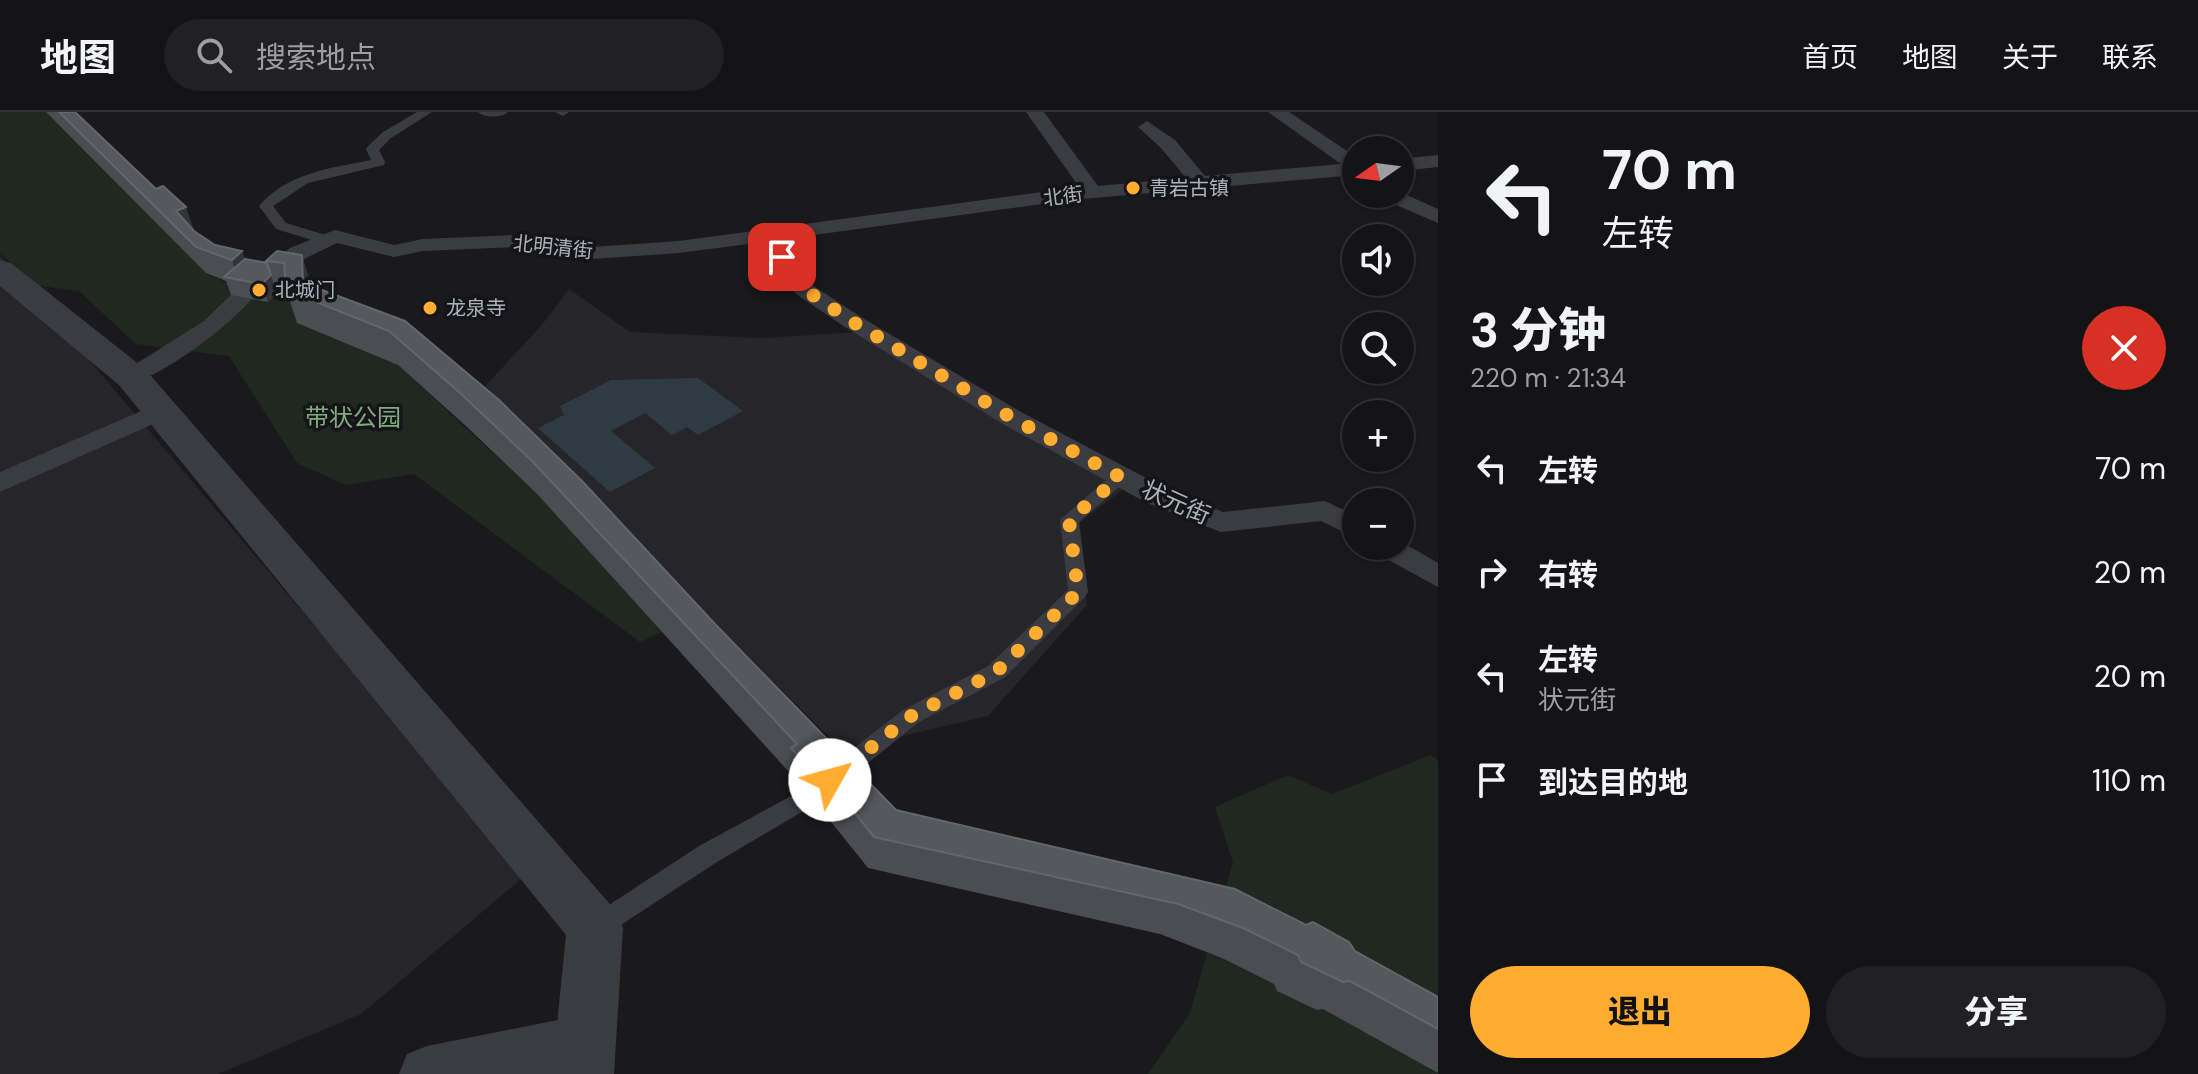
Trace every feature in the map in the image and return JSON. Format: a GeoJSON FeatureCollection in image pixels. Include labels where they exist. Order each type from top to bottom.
{"type":"FeatureCollection","features":[{"type":"Feature","properties":{"kind":"street"},"geometry":{"type":"LineString","coordinates":[[1035,112],[1092,192]]}},
{"type":"Feature","properties":{"kind":"street"},"geometry":{"type":"LineString","coordinates":[[1277,112],[1342,162]]}},
{"type":"Feature","properties":{"kind":"street"},"geometry":{"type":"LineString","coordinates":[[1147,127],[1168,144],[1201,184]]}},
{"type":"Feature","properties":{"kind":"street"},"geometry":{"type":"LineString","coordinates":[[1414,164],[1438,161]]}},
{"type":"Feature","properties":{"kind":"street","name":"北街"},"geometry":{"type":"LineString","coordinates":[[772,237],[1092,192],[1342,172]]}},
{"type":"Feature","properties":{"kind":"street"},"geometry":{"type":"LineString","coordinates":[[1414,206],[1438,217]]}},
{"type":"Feature","properties":{"kind":"street","name":"北明清街"},"geometry":{"type":"LineString","coordinates":[[331,238],[394,251],[423,245],[514,241],[592,253],[772,237]]}},
{"type":"Feature","properties":{"kind":"street","name":"状元街"},"geometry":{"type":"LineString","coordinates":[[772,237],[804,289],[1012,418],[1157,496],[1221,522],[1325,511],[1342,520]]}},
{"type":"Feature","properties":{"kind":"street"},"geometry":{"type":"LineString","coordinates":[[263,279],[298,253],[331,238]]}},
{"type":"Feature","properties":{"kind":"street"},"geometry":{"type":"LineString","coordinates":[[0,270],[146,394],[595,928],[583,1058],[427,1074]]}},
{"type":"Feature","properties":{"kind":"street"},"geometry":{"type":"LineString","coordinates":[[0,483],[146,394],[242,297]]}},
{"type":"Feature","properties":{"kind":"street"},"geometry":{"type":"LineString","coordinates":[[1410,560],[1438,576]]}},
{"type":"Feature","properties":{"kind":"lane"},"geometry":{"type":"LineString","coordinates":[[331,238],[281,226],[266,206],[278,191],[299,181],[379,162],[372,149],[387,135],[426,112]]}},
{"type":"Feature","properties":{"kind":"lane"},"geometry":{"type":"LineString","coordinates":[[484,112],[502,112]]}},
{"type":"Feature","properties":{"kind":"lane"},"geometry":{"type":"LineString","coordinates":[[830,780],[911,716],[996,672],[1078,592],[1069,520],[1120,477]]}},
{"type":"Feature","properties":{"kind":"lane"},"geometry":{"type":"LineString","coordinates":[[595,928],[708,854],[804,799]]}},
{"type":"Feature","properties":{"kind":"shaded area"},"geometry":{"type":"Polygon","coordinates":[[[0,255],[526,875],[361,1014],[218,1074],[0,1074],[0,255]]]}},
{"type":"Feature","properties":{"kind":"shaded area"},"geometry":{"type":"Polygon","coordinates":[[[569,289],[630,332],[761,338],[860,332],[1125,488],[1078,524],[1087,605],[988,716],[842,750],[612,520],[485,386],[541,326],[569,289]]]}},
{"type":"Feature","properties":{"kind":"shaded area"},"geometry":{"type":"Polygon","coordinates":[[[698,378],[743,411],[698,435],[687,427],[672,435],[645,413],[611,431],[655,468],[610,492],[538,428],[564,415],[560,406],[611,380],[698,378]]]}},
{"type":"Feature","properties":{"kind":"green space","name":"带状公园"},"geometry":{"type":"Polygon","coordinates":[[[0,112],[46,112],[206,273],[268,302],[277,294],[294,296],[398,365],[538,495],[662,632],[640,642],[414,474],[346,485],[297,463],[229,356],[136,344],[79,291],[40,286],[0,254],[0,112]]]}},
{"type":"Feature","properties":{"kind":"green space"},"geometry":{"type":"Polygon","coordinates":[[[1431,755],[1438,761],[1438,1074],[1148,1074],[1190,1013],[1233,862],[1215,807],[1288,775],[1332,794],[1431,755]]]}},
{"type":"Feature","properties":{"kind":"building"},"geometry":{"type":"Polygon","coordinates":[[[59,112],[75,112],[156,189],[163,186],[186,207],[176,211],[194,231],[215,245],[242,251],[232,260],[196,247],[59,112]]]}},
{"type":"Feature","properties":{"kind":"building"},"geometry":{"type":"Polygon","coordinates":[[[277,251],[302,255],[303,283],[405,321],[499,400],[582,481],[715,624],[896,810],[1235,889],[1306,925],[1313,922],[1349,942],[1355,951],[1438,997],[1438,1029],[1350,981],[1343,982],[1301,962],[1298,955],[1243,928],[1178,904],[874,837],[833,785],[826,788],[791,748],[797,744],[532,461],[389,331],[286,290],[284,263],[266,261],[277,251]]]}},
{"type":"Feature","properties":{"kind":"building"},"geometry":{"type":"Polygon","coordinates":[[[245,259],[267,263],[271,275],[262,284],[224,277],[245,259]]]}},
{"type":"Feature","properties":{"kind":"place","name":"青岩古镇"},"geometry":{"type":"Point","coordinates":[1133,188]}},
{"type":"Feature","properties":{"kind":"place","name":"北城门"},"geometry":{"type":"Point","coordinates":[259,290]}},
{"type":"Feature","properties":{"kind":"place","name":"龙泉寺"},"geometry":{"type":"Point","coordinates":[430,308]}},
{"type":"Feature","properties":{"kind":"route"},"geometry":{"type":"LineString","coordinates":[[782,257],[804,289],[853,322],[1012,418],[1120,477],[1069,520],[1078,592],[996,672],[911,716],[830,780]]}}]}
